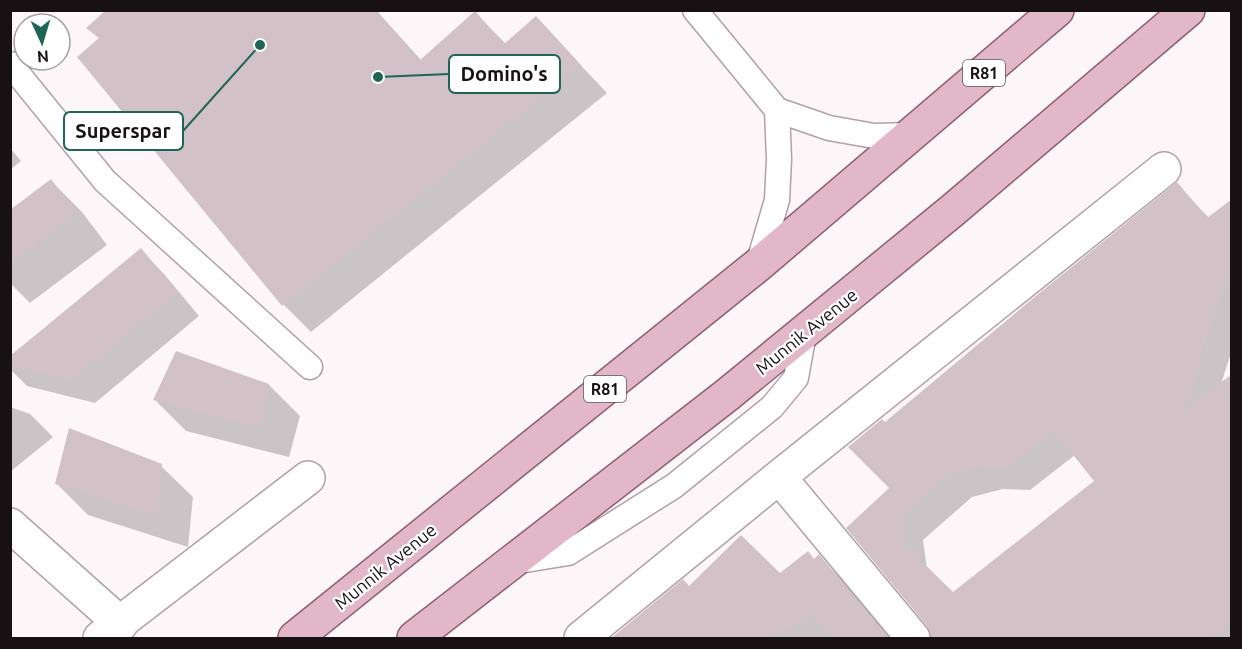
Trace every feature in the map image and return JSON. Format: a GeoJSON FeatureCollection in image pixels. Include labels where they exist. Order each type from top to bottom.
{"type":"FeatureCollection","features":[{"type":"Feature","properties":{"kind":"main road","name":"Munnik Avenue"},"geometry":{"type":"LineString","coordinates":[[295,639],[758,265],[1057,10]]}},
{"type":"Feature","properties":{"kind":"main road","name":"Munnik Avenue"},"geometry":{"type":"LineString","coordinates":[[414,639],[804,333],[1188,10]]}},
{"type":"Feature","properties":{"kind":"street"},"geometry":{"type":"LineString","coordinates":[[581,639],[778,477],[1164,169]]}},
{"type":"Feature","properties":{"kind":"street"},"geometry":{"type":"LineString","coordinates":[[778,477],[913,639]]}},
{"type":"Feature","properties":{"kind":"street"},"geometry":{"type":"LineString","coordinates":[[10,525],[110,631],[308,478]]}},
{"type":"Feature","properties":{"kind":"lane"},"geometry":{"type":"LineString","coordinates":[[695,10],[777,110],[841,130],[874,136],[911,135]]}},
{"type":"Feature","properties":{"kind":"lane"},"geometry":{"type":"LineString","coordinates":[[10,64],[105,181],[310,367]]}},
{"type":"Feature","properties":{"kind":"lane"},"geometry":{"type":"LineString","coordinates":[[758,265],[777,200],[779,159],[777,110]]}},
{"type":"Feature","properties":{"kind":"building"},"geometry":{"type":"Polygon","coordinates":[[[106,10],[375,10],[420,60],[475,11],[504,44],[536,16],[581,65],[282,306],[77,57],[99,38],[86,28],[106,10]]]}},
{"type":"Feature","properties":{"kind":"building"},"geometry":{"type":"Polygon","coordinates":[[[51,179],[77,213],[10,263],[10,210],[51,179]]]}},
{"type":"Feature","properties":{"kind":"building"},"geometry":{"type":"Polygon","coordinates":[[[1177,182],[1207,218],[1232,199],[1232,273],[1222,287],[1184,411],[1232,374],[1232,622],[1211,639],[931,639],[927,626],[846,528],[889,488],[848,447],[882,419],[885,422],[1177,182]],[[1054,431],[1006,468],[979,467],[949,474],[901,517],[905,545],[953,592],[1094,481],[1054,431]]]}},
{"type":"Feature","properties":{"kind":"building"},"geometry":{"type":"Polygon","coordinates":[[[141,248],[177,292],[71,380],[10,365],[10,356],[141,248]]]}},
{"type":"Feature","properties":{"kind":"building"},"geometry":{"type":"Polygon","coordinates":[[[176,351],[269,384],[258,427],[153,400],[176,351]]]}},
{"type":"Feature","properties":{"kind":"building"},"geometry":{"type":"Polygon","coordinates":[[[69,428],[162,464],[157,516],[55,484],[69,428]]]}},
{"type":"Feature","properties":{"kind":"building"},"geometry":{"type":"Polygon","coordinates":[[[741,535],[780,573],[808,551],[814,559],[819,554],[889,639],[833,639],[813,614],[770,639],[610,639],[683,579],[689,586],[741,535]]]}},
{"type":"Feature","properties":{"kind":"place","name":"Superspar"},"geometry":{"type":"Point","coordinates":[260,45]}},
{"type":"Feature","properties":{"kind":"place","name":"Domino's"},"geometry":{"type":"Point","coordinates":[378,77]}}]}
